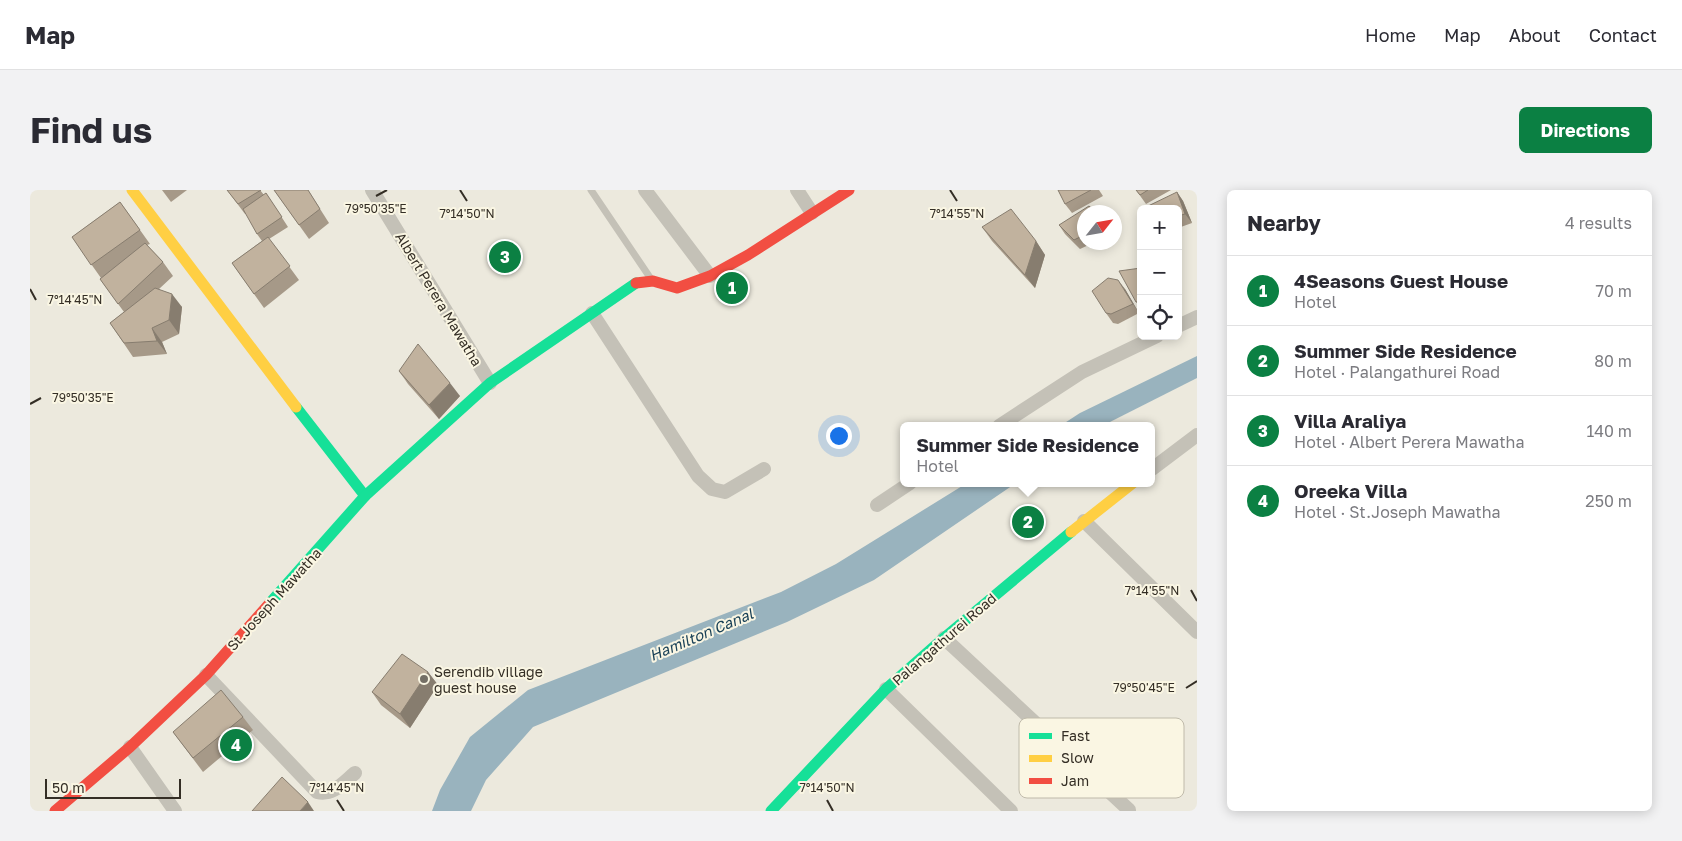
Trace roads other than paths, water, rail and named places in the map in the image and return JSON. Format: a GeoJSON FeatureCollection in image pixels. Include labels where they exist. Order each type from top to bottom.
{"type":"FeatureCollection","features":[{"type":"Feature","properties":{"kind":"street"},"geometry":{"type":"LineString","coordinates":[[132,190],[266,369],[365,496]]}},
{"type":"Feature","properties":{"kind":"street","name":"Albert Perera Mawatha"},"geometry":{"type":"LineString","coordinates":[[372,190],[490,383]]}},
{"type":"Feature","properties":{"kind":"street"},"geometry":{"type":"LineString","coordinates":[[645,190],[710,276]]}},
{"type":"Feature","properties":{"kind":"street"},"geometry":{"type":"LineString","coordinates":[[797,190],[812,213]]}},
{"type":"Feature","properties":{"kind":"street"},"geometry":{"type":"LineString","coordinates":[[653,281],[677,288],[710,276],[748,255],[849,190]]}},
{"type":"Feature","properties":{"kind":"street","name":"St.Joseph Mawatha"},"geometry":{"type":"LineString","coordinates":[[55,811],[130,746],[206,675],[365,496],[490,383],[637,283],[653,281]]}},
{"type":"Feature","properties":{"kind":"street"},"geometry":{"type":"LineString","coordinates":[[592,313],[698,476],[712,489],[725,492],[764,470]]}},
{"type":"Feature","properties":{"kind":"street"},"geometry":{"type":"LineString","coordinates":[[1182,324],[1197,317]]}},
{"type":"Feature","properties":{"kind":"street"},"geometry":{"type":"LineString","coordinates":[[1005,422],[1082,372],[1149,340]]}},
{"type":"Feature","properties":{"kind":"street"},"geometry":{"type":"LineString","coordinates":[[1155,467],[1197,435]]}},
{"type":"Feature","properties":{"kind":"street"},"geometry":{"type":"LineString","coordinates":[[877,505],[904,487]]}},
{"type":"Feature","properties":{"kind":"street","name":"Palangathurei Road"},"geometry":{"type":"LineString","coordinates":[[771,811],[886,689],[1084,521],[1128,487]]}},
{"type":"Feature","properties":{"kind":"street"},"geometry":{"type":"LineString","coordinates":[[1084,521],[1197,632]]}},
{"type":"Feature","properties":{"kind":"street"},"geometry":{"type":"LineString","coordinates":[[944,638],[1030,718]]}},
{"type":"Feature","properties":{"kind":"street"},"geometry":{"type":"LineString","coordinates":[[206,675],[317,792],[325,794],[333,791],[355,773]]}},
{"type":"Feature","properties":{"kind":"street"},"geometry":{"type":"LineString","coordinates":[[886,689],[1011,811]]}},
{"type":"Feature","properties":{"kind":"street"},"geometry":{"type":"LineString","coordinates":[[130,746],[175,811]]}},
{"type":"Feature","properties":{"kind":"street"},"geometry":{"type":"LineString","coordinates":[[1116,798],[1129,810]]}},
{"type":"Feature","properties":{"kind":"lane"},"geometry":{"type":"LineString","coordinates":[[591,190],[653,281]]}},
{"type":"Feature","properties":{"kind":"water"},"geometry":{"type":"Polygon","coordinates":[[[1197,356],[1197,378],[1110,422],[1066,422],[1080,413],[1197,356]]]}},
{"type":"Feature","properties":{"kind":"water","name":"Hamilton Canal"},"geometry":{"type":"Polygon","coordinates":[[[961,487],[1010,487],[874,580],[787,622],[533,727],[486,780],[471,811],[432,811],[440,790],[470,737],[528,690],[781,592],[836,564],[961,487]]]}},
{"type":"Feature","properties":{"kind":"place","name":"Villa Araliya"},"geometry":{"type":"Point","coordinates":[505,257]}},
{"type":"Feature","properties":{"kind":"place","name":"4Seasons Guest House"},"geometry":{"type":"Point","coordinates":[732,288]}},
{"type":"Feature","properties":{"kind":"place","name":"Summer Side Residence"},"geometry":{"type":"Point","coordinates":[1028,522]}},
{"type":"Feature","properties":{"kind":"place","name":"Serendib village guest house"},"geometry":{"type":"Point","coordinates":[424,679]}},
{"type":"Feature","properties":{"kind":"place","name":"Oreeka Villa"},"geometry":{"type":"Point","coordinates":[236,745]}}]}
